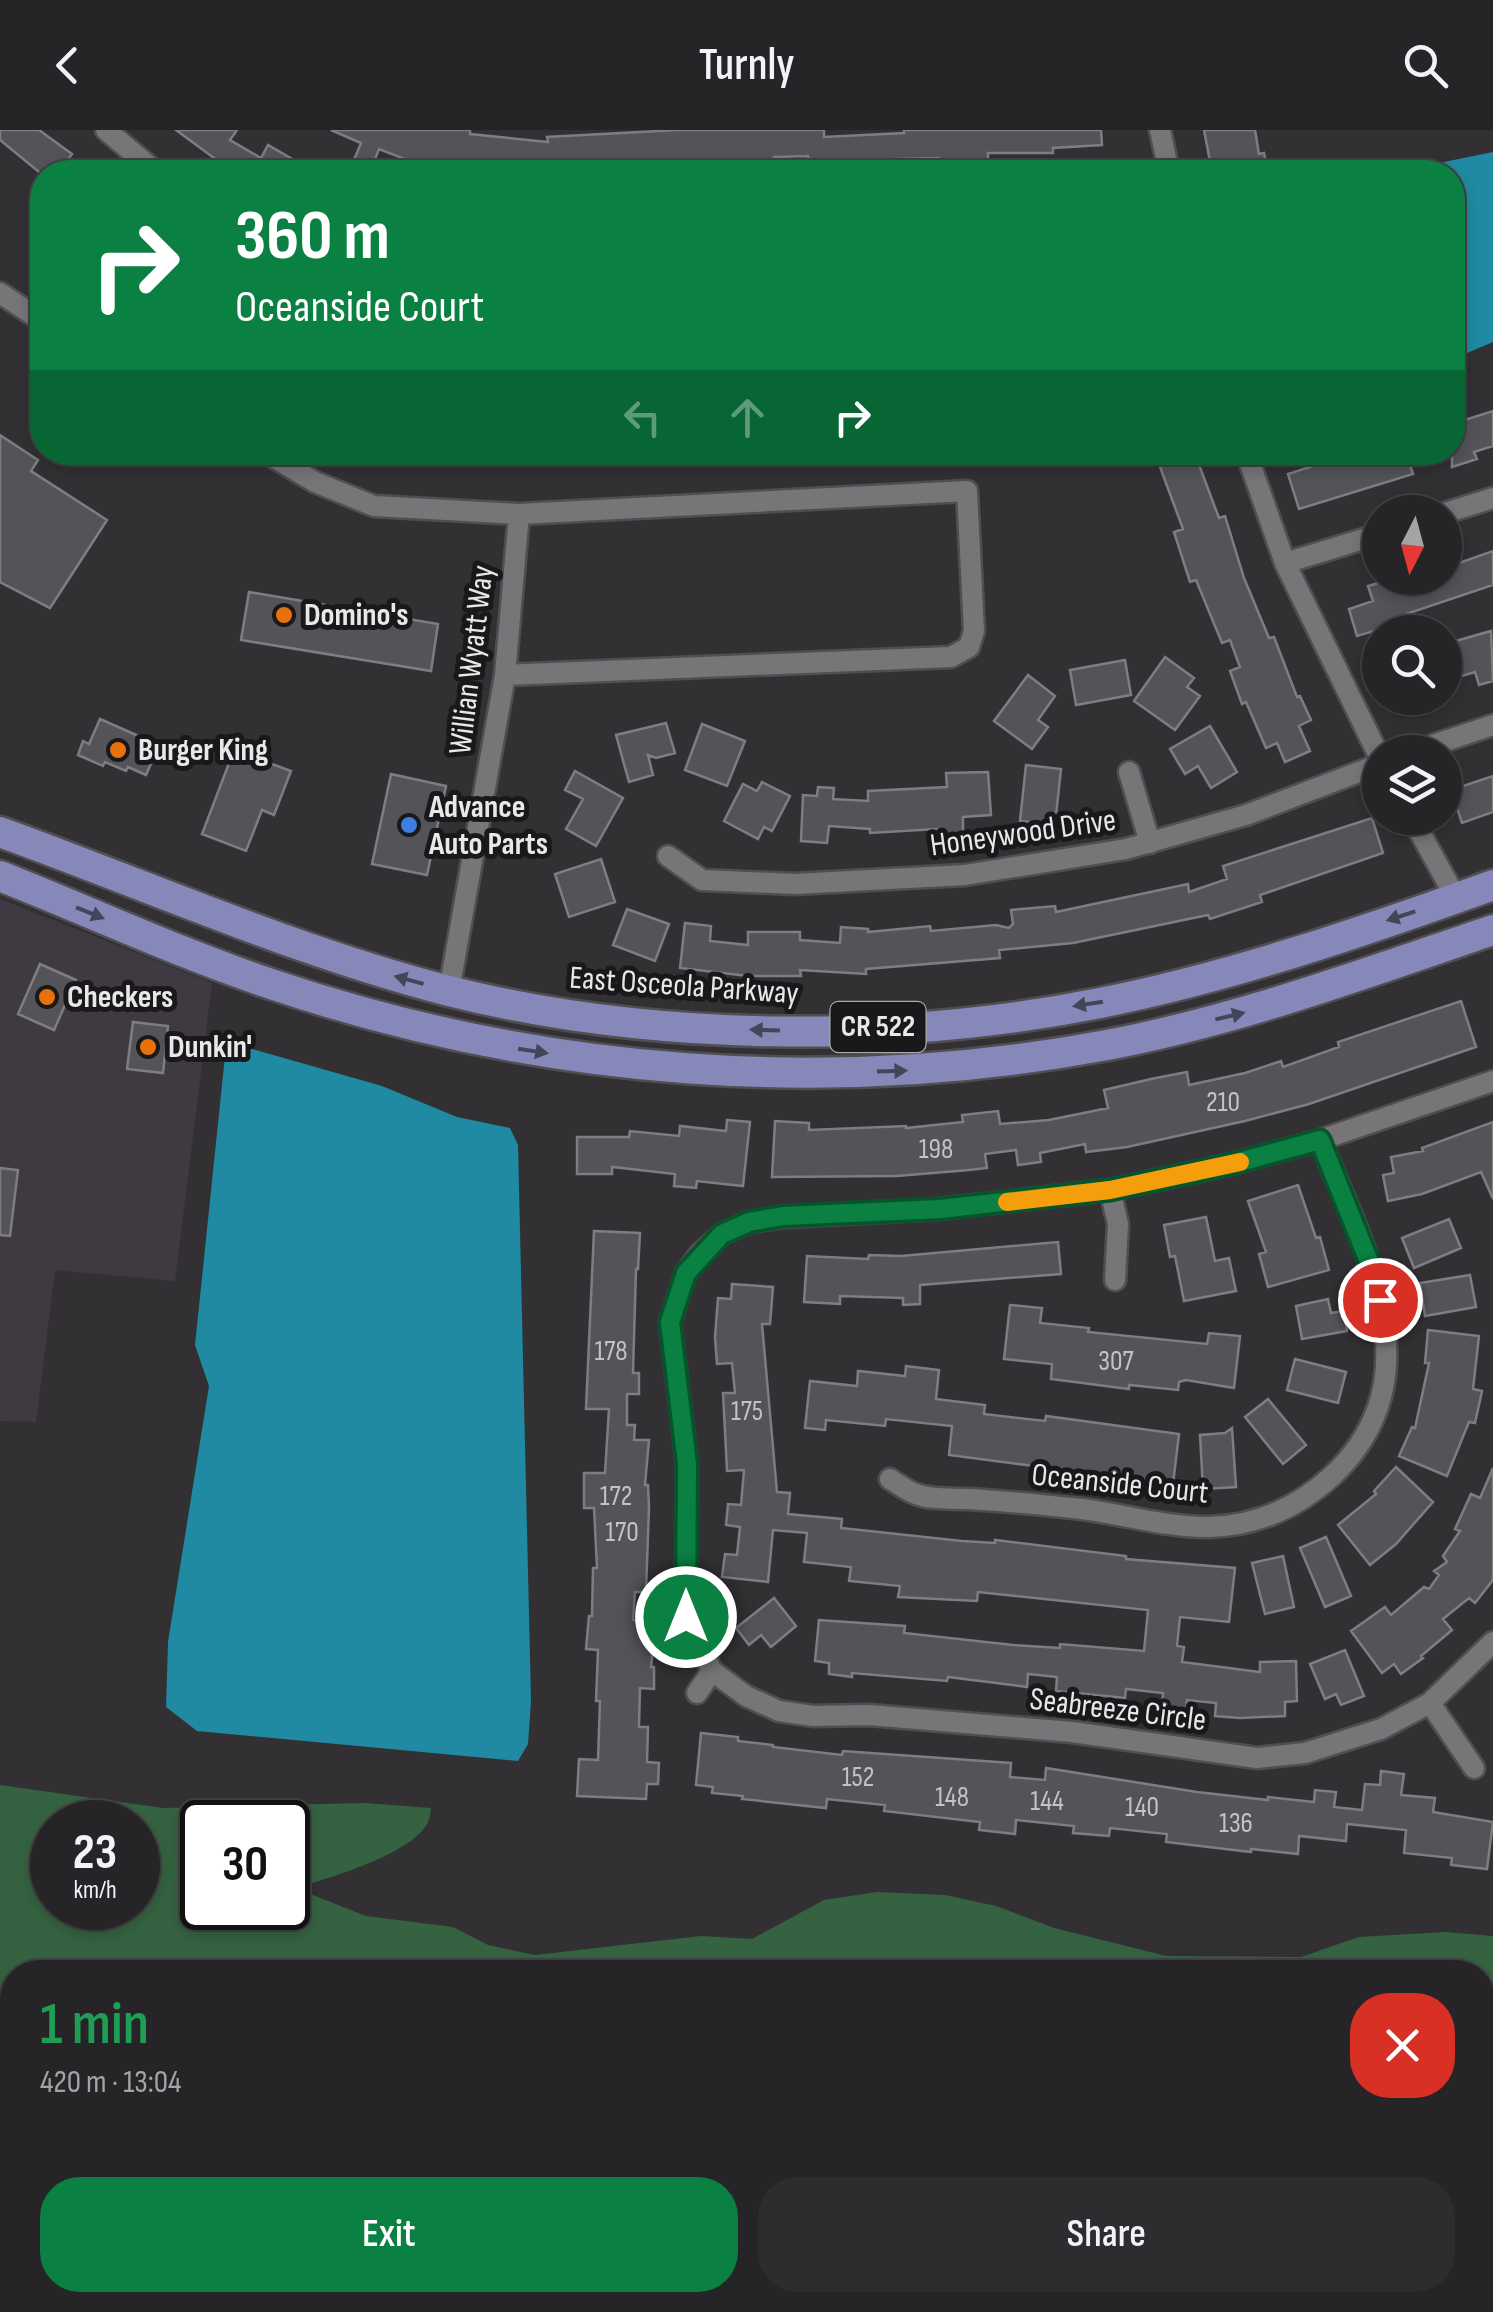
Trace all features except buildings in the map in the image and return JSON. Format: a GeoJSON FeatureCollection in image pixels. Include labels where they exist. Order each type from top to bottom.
{"type":"FeatureCollection","features":[{"type":"Feature","properties":{"kind":"main road","name":"East Osceola Parkway"},"geometry":{"type":"LineString","coordinates":[[0,832],[287,943],[449,991],[538,1009],[692,1028],[791,1032],[981,1020],[1099,1003],[1249,966],[1493,885]]}},
{"type":"Feature","properties":{"kind":"main road","name":"CR 522"},"geometry":{"type":"LineString","coordinates":[[0,876],[260,980],[371,1014],[532,1052],[686,1070],[788,1074],[990,1064],[1109,1044],[1248,1011],[1491,932]]}},
{"type":"Feature","properties":{"kind":"main road"},"geometry":{"type":"LineString","coordinates":[[1408,959],[1446,922],[1454,911],[1456,898]]}},
{"type":"Feature","properties":{"kind":"street"},"geometry":{"type":"LineString","coordinates":[[106,130],[142,160]]}},
{"type":"Feature","properties":{"kind":"street"},"geometry":{"type":"LineString","coordinates":[[1160,130],[1166,160]]}},
{"type":"Feature","properties":{"kind":"street"},"geometry":{"type":"LineString","coordinates":[[0,293],[30,313]]}},
{"type":"Feature","properties":{"kind":"street"},"geometry":{"type":"LineString","coordinates":[[286,465],[315,482],[374,506],[519,514],[968,491],[974,631],[968,647],[951,657],[505,675]]}},
{"type":"Feature","properties":{"kind":"street"},"geometry":{"type":"LineString","coordinates":[[1251,465],[1285,564],[1367,735]]}},
{"type":"Feature","properties":{"kind":"street"},"geometry":{"type":"LineString","coordinates":[[1462,508],[1493,498]]}},
{"type":"Feature","properties":{"kind":"street","name":"Willian Wyatt Way"},"geometry":{"type":"LineString","coordinates":[[449,991],[505,675],[519,514]]}},
{"type":"Feature","properties":{"kind":"street"},"geometry":{"type":"LineString","coordinates":[[1285,564],[1362,540]]}},
{"type":"Feature","properties":{"kind":"street"},"geometry":{"type":"LineString","coordinates":[[1462,735],[1493,725]]}},
{"type":"Feature","properties":{"kind":"street","name":"Honeywood Drive"},"geometry":{"type":"LineString","coordinates":[[668,856],[702,880],[794,884],[965,876],[1126,850],[1246,815],[1362,768]]}},
{"type":"Feature","properties":{"kind":"street"},"geometry":{"type":"LineString","coordinates":[[1129,772],[1150,842]]}},
{"type":"Feature","properties":{"kind":"street"},"geometry":{"type":"LineString","coordinates":[[1421,835],[1456,898]]}},
{"type":"Feature","properties":{"kind":"street","name":"Seabreeze Circle"},"geometry":{"type":"LineString","coordinates":[[1493,1081],[1320,1140],[1110,1190],[940,1209],[783,1216],[749,1222],[722,1234],[700,1255],[686,1273],[670,1322],[687,1464],[686,1617],[712,1671],[746,1696],[778,1711],[1072,1732],[1257,1758],[1305,1753],[1381,1729],[1430,1703],[1493,1642]]}},
{"type":"Feature","properties":{"kind":"street","name":"Oceanside Court"},"geometry":{"type":"LineString","coordinates":[[890,1480],[918,1496],[1078,1509],[1208,1527],[1248,1522],[1285,1511],[1320,1486],[1355,1454],[1374,1416],[1386,1370],[1386,1326],[1374,1274],[1320,1140]]}},
{"type":"Feature","properties":{"kind":"street"},"geometry":{"type":"LineString","coordinates":[[1110,1190],[1118,1224],[1115,1280]]}},
{"type":"Feature","properties":{"kind":"street"},"geometry":{"type":"LineString","coordinates":[[697,1693],[712,1671]]}},
{"type":"Feature","properties":{"kind":"street"},"geometry":{"type":"LineString","coordinates":[[1430,1703],[1474,1768]]}},
{"type":"Feature","properties":{"kind":"shaded area"},"geometry":{"type":"Polygon","coordinates":[[[0,899],[212,983],[175,1281],[55,1270],[36,1422],[0,1421],[0,899]]]}},
{"type":"Feature","properties":{"kind":"green space"},"geometry":{"type":"Polygon","coordinates":[[[0,1785],[106,1800],[30,1800],[30,1930],[160,1930],[160,1808],[180,1808],[180,1930],[310,1930],[310,1894],[366,1916],[453,1927],[488,1945],[535,1955],[701,1936],[752,1939],[824,1900],[877,1892],[945,1895],[996,1906],[1054,1928],[1166,1956],[1301,1957],[1359,1937],[1446,1932],[1493,1936],[1493,1960],[0,1960],[0,1785]]]}},
{"type":"Feature","properties":{"kind":"green space"},"geometry":{"type":"Polygon","coordinates":[[[310,1804],[431,1808],[427,1824],[418,1835],[366,1864],[310,1884],[310,1804]]]}},
{"type":"Feature","properties":{"kind":"water"},"geometry":{"type":"Polygon","coordinates":[[[1493,152],[1493,342],[1465,354],[1465,160],[1454,160],[1493,152]]]}},
{"type":"Feature","properties":{"kind":"water"},"geometry":{"type":"Polygon","coordinates":[[[252,1049],[382,1086],[457,1117],[510,1128],[518,1145],[531,1701],[528,1744],[518,1761],[197,1731],[166,1707],[168,1642],[209,1386],[195,1345],[225,1056],[252,1049]]]}},
{"type":"Feature","properties":{"kind":"slow traffic"},"geometry":{"type":"LineString","coordinates":[[1007,1202],[1110,1190],[1240,1162]]}},
{"type":"Feature","properties":{"kind":"place","name":"Domino's"},"geometry":{"type":"Point","coordinates":[284,615]}},
{"type":"Feature","properties":{"kind":"place","name":"Burger King"},"geometry":{"type":"Point","coordinates":[118,750]}},
{"type":"Feature","properties":{"kind":"place","name":"Advance Auto Parts"},"geometry":{"type":"Point","coordinates":[409,825]}},
{"type":"Feature","properties":{"kind":"place","name":"Checkers"},"geometry":{"type":"Point","coordinates":[47,997]}},
{"type":"Feature","properties":{"kind":"place","name":"Dunkin'"},"geometry":{"type":"Point","coordinates":[148,1047]}},
{"type":"Feature","properties":{"kind":"route"},"geometry":{"type":"LineString","coordinates":[[686,1617],[687,1464],[670,1322],[686,1273],[722,1234],[749,1222],[783,1216],[940,1209],[1110,1190],[1320,1140],[1374,1274],[1380,1300]]}}]}
